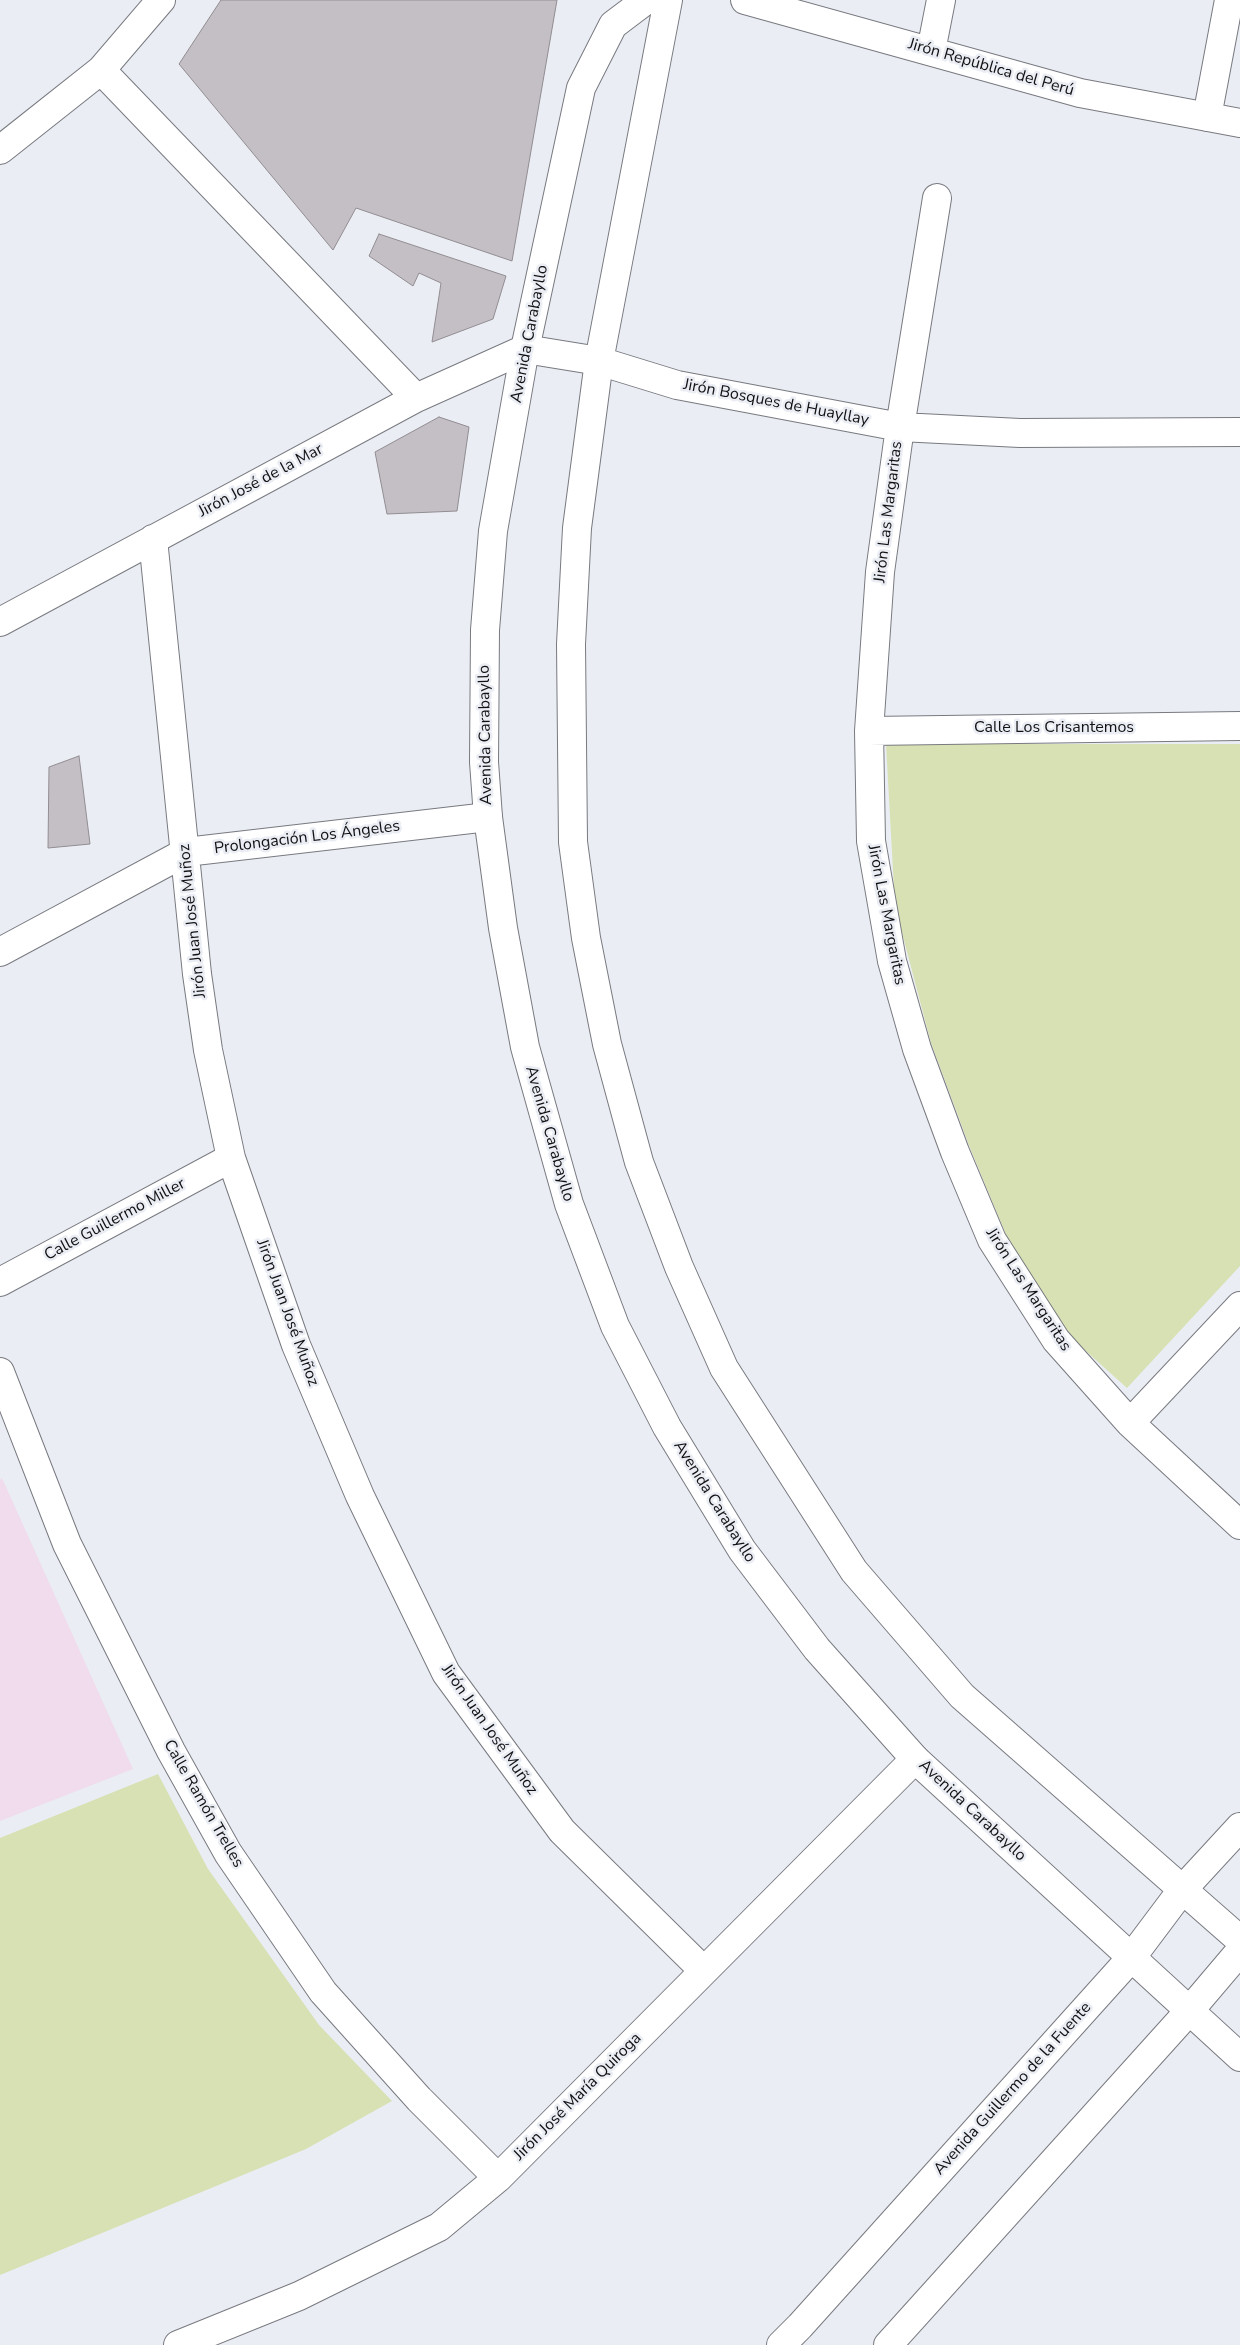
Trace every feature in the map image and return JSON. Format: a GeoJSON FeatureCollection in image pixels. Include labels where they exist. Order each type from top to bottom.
{"type":"FeatureCollection","features":[{"type":"Feature","properties":{"kind":"street"},"geometry":{"type":"LineString","coordinates":[[0,150],[101,70],[161,0]]}},
{"type":"Feature","properties":{"kind":"street","name":"Avenida Carabayllo"},"geometry":{"type":"LineString","coordinates":[[646,0],[613,25],[581,88],[525,349],[492,541],[485,630],[484,762],[488,817],[502,928],[524,1047],[569,1204],[615,1326],[667,1427],[742,1550],[817,1649],[915,1759],[1240,2057]]}},
{"type":"Feature","properties":{"kind":"street"},"geometry":{"type":"LineString","coordinates":[[668,0],[599,361],[577,528],[572,624],[574,842],[586,938],[607,1044],[639,1162],[675,1258],[724,1368],[854,1571],[962,1696],[1240,1940]]}},
{"type":"Feature","properties":{"kind":"street","name":"Jirón República del Perú"},"geometry":{"type":"LineString","coordinates":[[745,0],[1080,93],[1240,123]]}},
{"type":"Feature","properties":{"kind":"street"},"geometry":{"type":"LineString","coordinates":[[931,51],[941,0]]}},
{"type":"Feature","properties":{"kind":"street"},"geometry":{"type":"LineString","coordinates":[[1207,116],[1229,0]]}},
{"type":"Feature","properties":{"kind":"street"},"geometry":{"type":"LineString","coordinates":[[101,70],[416,398]]}},
{"type":"Feature","properties":{"kind":"street","name":"Jirón Las Margaritas"},"geometry":{"type":"LineString","coordinates":[[938,198],[900,427],[880,572],[869,731],[872,841],[892,961],[916,1049],[992,1240],[1056,1340],[1130,1424],[1240,1525]]}},
{"type":"Feature","properties":{"kind":"street","name":"Jirón Bosques de Huayllay"},"geometry":{"type":"LineString","coordinates":[[525,349],[599,361],[677,385],[900,427],[1020,433],[1240,432]]}},
{"type":"Feature","properties":{"kind":"street","name":"Jirón José de la Mar"},"geometry":{"type":"LineString","coordinates":[[0,622],[416,398],[525,349]]}},
{"type":"Feature","properties":{"kind":"street","name":"Jirón Juan José Muñoz"},"geometry":{"type":"LineString","coordinates":[[154,539],[197,974],[208,1050],[231,1158],[296,1345],[360,1496],[446,1674],[562,1831],[704,1971]]}},
{"type":"Feature","properties":{"kind":"street","name":"Calle Los Crisantemos"},"geometry":{"type":"LineString","coordinates":[[869,731],[1240,726]]}},
{"type":"Feature","properties":{"kind":"street","name":"Prolongación Los Ángeles"},"geometry":{"type":"LineString","coordinates":[[0,952],[186,852],[488,817]]}},
{"type":"Feature","properties":{"kind":"street","name":"Calle Guillermo Miller"},"geometry":{"type":"LineString","coordinates":[[0,1282],[231,1158]]}},
{"type":"Feature","properties":{"kind":"street"},"geometry":{"type":"LineString","coordinates":[[1130,1424],[1240,1306]]}},
{"type":"Feature","properties":{"kind":"street","name":"Calle Ramón Trelles"},"geometry":{"type":"LineString","coordinates":[[0,1372],[67,1544],[171,1751],[228,1853],[323,1992],[419,2099],[498,2178]]}},
{"type":"Feature","properties":{"kind":"street","name":"Jirón José María Quiroga"},"geometry":{"type":"LineString","coordinates":[[178,2345],[300,2296],[439,2227],[498,2178],[915,1759]]}},
{"type":"Feature","properties":{"kind":"street","name":"Avenida Guillermo de la Fuente"},"geometry":{"type":"LineString","coordinates":[[781,2345],[1131,1958],[1182,1890],[1240,1827]]}},
{"type":"Feature","properties":{"kind":"street"},"geometry":{"type":"LineString","coordinates":[[888,2345],[1190,2010],[1240,1951]]}},
{"type":"Feature","properties":{"kind":"shaded area"},"geometry":{"type":"Polygon","coordinates":[[[2,1478],[133,1769],[0,1821],[0,1480],[2,1478]]]}},
{"type":"Feature","properties":{"kind":"green space"},"geometry":{"type":"Polygon","coordinates":[[[886,744],[1240,744],[1240,1266],[1127,1388],[1077,1343],[1022,1273],[970,1148],[931,1043],[895,906],[886,744]]]}},
{"type":"Feature","properties":{"kind":"green space"},"geometry":{"type":"Polygon","coordinates":[[[158,1774],[208,1869],[319,2025],[392,2101],[306,2149],[0,2275],[0,1838],[158,1774]]]}},
{"type":"Feature","properties":{"kind":"building"},"geometry":{"type":"Polygon","coordinates":[[[221,0],[557,0],[512,261],[356,208],[333,250],[179,64],[221,0]]]}},
{"type":"Feature","properties":{"kind":"building"},"geometry":{"type":"Polygon","coordinates":[[[379,234],[506,276],[493,319],[432,342],[441,283],[419,273],[413,286],[369,256],[379,234]]]}},
{"type":"Feature","properties":{"kind":"building"},"geometry":{"type":"Polygon","coordinates":[[[439,417],[469,427],[457,511],[387,514],[375,452],[439,417]]]}},
{"type":"Feature","properties":{"kind":"building"},"geometry":{"type":"Polygon","coordinates":[[[79,756],[90,844],[48,848],[49,767],[79,756]]]}}]}
